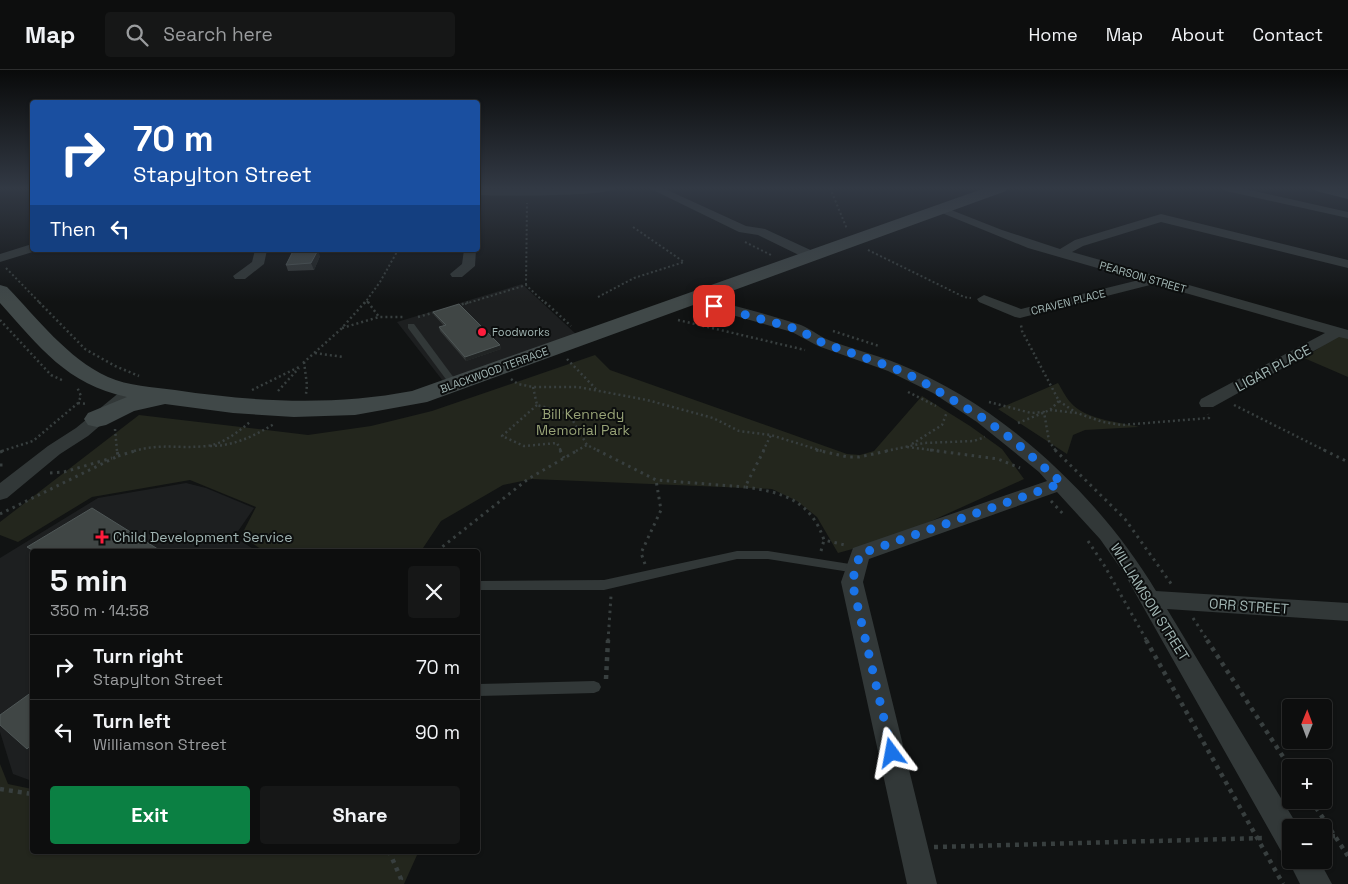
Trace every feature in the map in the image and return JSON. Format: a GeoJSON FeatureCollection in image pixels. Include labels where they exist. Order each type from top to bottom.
{"type":"FeatureCollection","features":[{"type":"Feature","properties":{"kind":"street"},"geometry":{"type":"LineString","coordinates":[[726,226],[743,235],[750,235],[805,258]]}},
{"type":"Feature","properties":{"kind":"street","name":"BLACKWOOD TERRACE"},"geometry":{"type":"LineString","coordinates":[[0,291],[66,361],[102,383],[133,385],[187,399],[296,411],[345,410],[400,401],[454,384],[897,226]]}},
{"type":"Feature","properties":{"kind":"street","name":"PEARSON STREET"},"geometry":{"type":"LineString","coordinates":[[981,226],[1062,253],[1343,334]]}},
{"type":"Feature","properties":{"kind":"street"},"geometry":{"type":"LineString","coordinates":[[1062,253],[1078,243],[1134,226]]}},
{"type":"Feature","properties":{"kind":"street"},"geometry":{"type":"LineString","coordinates":[[1193,226],[1348,264]]}},
{"type":"Feature","properties":{"kind":"street"},"geometry":{"type":"LineString","coordinates":[[0,260],[30,249]]}},
{"type":"Feature","properties":{"kind":"street"},"geometry":{"type":"LineString","coordinates":[[240,276],[258,264],[261,252]]}},
{"type":"Feature","properties":{"kind":"street"},"geometry":{"type":"LineString","coordinates":[[457,274],[468,266],[470,252]]}},
{"type":"Feature","properties":{"kind":"street","name":"CRAVEN PLACE"},"geometry":{"type":"LineString","coordinates":[[984,299],[1020,314],[1154,280]]}},
{"type":"Feature","properties":{"kind":"street"},"geometry":{"type":"LineString","coordinates":[[729,310],[725,300],[728,293],[740,282]]}},
{"type":"Feature","properties":{"kind":"street","name":"WILLIAMSON STREET"},"geometry":{"type":"LineString","coordinates":[[691,299],[797,329],[823,343],[894,368],[939,390],[1013,440],[1062,483],[1107,534],[1150,599],[1282,824]]}},
{"type":"Feature","properties":{"kind":"street","name":"WILLIAMSON STREET"},"geometry":{"type":"LineString","coordinates":[[671,307],[790,338],[823,343]]}},
{"type":"Feature","properties":{"kind":"street","name":"LIGAR PLACE"},"geometry":{"type":"LineString","coordinates":[[1212,400],[1343,334]]}},
{"type":"Feature","properties":{"kind":"street"},"geometry":{"type":"LineString","coordinates":[[0,493],[54,450],[82,432],[133,385]]}},
{"type":"Feature","properties":{"kind":"street"},"geometry":{"type":"LineString","coordinates":[[54,450],[65,430],[133,385]]}},
{"type":"Feature","properties":{"kind":"street"},"geometry":{"type":"LineString","coordinates":[[97,419],[117,408],[145,400],[187,399]]}},
{"type":"Feature","properties":{"kind":"street"},"geometry":{"type":"LineString","coordinates":[[922,884],[852,582],[858,562],[1062,483]]}},
{"type":"Feature","properties":{"kind":"street","name":"ORR STREET"},"geometry":{"type":"LineString","coordinates":[[1150,599],[1348,612]]}},
{"type":"Feature","properties":{"kind":"street","name":"WILLIAMSON STREET"},"geometry":{"type":"LineString","coordinates":[[1308,869],[1317,884]]}},
{"type":"Feature","properties":{"kind":"lane"},"geometry":{"type":"LineString","coordinates":[[411,326],[454,384]]}},
{"type":"Feature","properties":{"kind":"lane"},"geometry":{"type":"LineString","coordinates":[[480,586],[604,585],[737,555],[768,554],[858,562]]}},
{"type":"Feature","properties":{"kind":"lane"},"geometry":{"type":"LineString","coordinates":[[480,690],[594,687]]}},
{"type":"Feature","properties":{"kind":"path"},"geometry":{"type":"LineString","coordinates":[[527,226],[526,285],[576,330]]}},
{"type":"Feature","properties":{"kind":"path"},"geometry":{"type":"LineString","coordinates":[[845,226],[852,242],[964,297],[984,299]]}},
{"type":"Feature","properties":{"kind":"path"},"geometry":{"type":"LineString","coordinates":[[598,297],[639,274],[684,262],[633,227]]}},
{"type":"Feature","properties":{"kind":"path"},"geometry":{"type":"LineString","coordinates":[[743,235],[777,258]]}},
{"type":"Feature","properties":{"kind":"path"},"geometry":{"type":"LineString","coordinates":[[275,396],[304,362],[342,328],[367,302],[397,252]]}},
{"type":"Feature","properties":{"kind":"path"},"geometry":{"type":"LineString","coordinates":[[0,260],[85,350],[115,366],[133,385]]}},
{"type":"Feature","properties":{"kind":"path"},"geometry":{"type":"LineString","coordinates":[[455,306],[526,285]]}},
{"type":"Feature","properties":{"kind":"path"},"geometry":{"type":"LineString","coordinates":[[367,302],[379,317]]}},
{"type":"Feature","properties":{"kind":"path"},"geometry":{"type":"LineString","coordinates":[[342,328],[379,317],[420,317],[438,312]]}},
{"type":"Feature","properties":{"kind":"path"},"geometry":{"type":"LineString","coordinates":[[1020,314],[1022,331],[1059,401],[1077,413]]}},
{"type":"Feature","properties":{"kind":"path"},"geometry":{"type":"LineString","coordinates":[[561,328],[570,325]]}},
{"type":"Feature","properties":{"kind":"path"},"geometry":{"type":"LineString","coordinates":[[314,353],[343,357]]}},
{"type":"Feature","properties":{"kind":"path"},"geometry":{"type":"LineString","coordinates":[[566,358],[596,389]]}},
{"type":"Feature","properties":{"kind":"path"},"geometry":{"type":"LineString","coordinates":[[304,362],[303,370],[309,383],[306,396],[314,396]]}},
{"type":"Feature","properties":{"kind":"path"},"geometry":{"type":"LineString","coordinates":[[250,390],[301,366]]}},
{"type":"Feature","properties":{"kind":"path"},"geometry":{"type":"LineString","coordinates":[[510,378],[519,375]]}},
{"type":"Feature","properties":{"kind":"path"},"geometry":{"type":"LineString","coordinates":[[518,384],[533,387],[596,389],[647,400],[713,418],[740,431],[771,435],[816,450],[848,457],[859,457],[924,443],[974,441],[988,436]]}},
{"type":"Feature","properties":{"kind":"path"},"geometry":{"type":"LineString","coordinates":[[533,387],[537,405]]}},
{"type":"Feature","properties":{"kind":"path"},"geometry":{"type":"LineString","coordinates":[[1050,410],[1077,413],[1103,422],[1122,425],[1175,422],[1209,418],[1212,400],[1348,462]]}},
{"type":"Feature","properties":{"kind":"path"},"geometry":{"type":"LineString","coordinates":[[1018,423],[1050,410],[1059,401]]}},
{"type":"Feature","properties":{"kind":"path"},"geometry":{"type":"LineString","coordinates":[[0,452],[33,440],[78,403]]}},
{"type":"Feature","properties":{"kind":"path"},"geometry":{"type":"LineString","coordinates":[[537,405],[569,414],[587,445],[656,480],[746,487],[769,490],[785,495],[815,518],[822,529],[824,540],[851,547],[858,562]]}},
{"type":"Feature","properties":{"kind":"path"},"geometry":{"type":"LineString","coordinates":[[537,405],[502,436],[524,446],[557,443],[564,458]]}},
{"type":"Feature","properties":{"kind":"path"},"geometry":{"type":"LineString","coordinates":[[907,447],[921,440],[942,425],[946,412]]}},
{"type":"Feature","properties":{"kind":"path"},"geometry":{"type":"LineString","coordinates":[[208,446],[235,435],[251,421]]}},
{"type":"Feature","properties":{"kind":"path"},"geometry":{"type":"LineString","coordinates":[[47,474],[64,472],[151,446],[218,446],[236,442],[257,435],[279,422]]}},
{"type":"Feature","properties":{"kind":"path"},"geometry":{"type":"LineString","coordinates":[[746,487],[771,435]]}},
{"type":"Feature","properties":{"kind":"path"},"geometry":{"type":"LineString","coordinates":[[440,549],[528,479],[587,445]]}},
{"type":"Feature","properties":{"kind":"path"},"geometry":{"type":"LineString","coordinates":[[0,514],[118,456]]}},
{"type":"Feature","properties":{"kind":"path"},"geometry":{"type":"LineString","coordinates":[[0,465],[7,465]]}},
{"type":"Feature","properties":{"kind":"path"},"geometry":{"type":"LineString","coordinates":[[649,574],[641,553],[661,510],[656,480]]}},
{"type":"Feature","properties":{"kind":"path"},"geometry":{"type":"LineString","coordinates":[[1104,565],[1283,884]]}},
{"type":"Feature","properties":{"kind":"path"},"geometry":{"type":"LineString","coordinates":[[1169,581],[1285,759]]}},
{"type":"Feature","properties":{"kind":"path"},"geometry":{"type":"LineString","coordinates":[[594,687],[606,682],[611,593]]}},
{"type":"Feature","properties":{"kind":"path"},"geometry":{"type":"LineString","coordinates":[[0,789],[30,794]]}},
{"type":"Feature","properties":{"kind":"path"},"geometry":{"type":"LineString","coordinates":[[1318,809],[1348,856]]}},
{"type":"Feature","properties":{"kind":"path"},"geometry":{"type":"LineString","coordinates":[[914,848],[1258,838],[1282,843]]}},
{"type":"Feature","properties":{"kind":"path"},"geometry":{"type":"LineString","coordinates":[[390,854],[402,878],[399,884]]}},
{"type":"Feature","properties":{"kind":"shaded area"},"geometry":{"type":"Polygon","coordinates":[[[522,284],[577,335],[443,381],[397,322],[522,284]]]}},
{"type":"Feature","properties":{"kind":"shaded area"},"geometry":{"type":"Polygon","coordinates":[[[186,483],[206,488],[254,508],[234,537],[254,549],[30,549],[30,780],[13,774],[0,732],[0,558],[98,498],[186,483]]]}},
{"type":"Feature","properties":{"kind":"green space"},"geometry":{"type":"Polygon","coordinates":[[[1340,334],[1348,337],[1348,377],[1304,358],[1340,334]]]}},
{"type":"Feature","properties":{"kind":"green space","name":"Bill Kennedy Memorial Park"},"geometry":{"type":"Polygon","coordinates":[[[595,355],[610,370],[847,454],[860,455],[874,451],[922,396],[970,426],[1002,449],[1024,479],[896,537],[838,553],[817,517],[797,501],[772,489],[532,479],[503,485],[441,521],[422,549],[261,549],[241,536],[256,507],[190,480],[92,497],[18,542],[0,535],[0,522],[139,415],[308,435],[371,426],[432,411],[595,355]]]}},
{"type":"Feature","properties":{"kind":"green space"},"geometry":{"type":"Polygon","coordinates":[[[1058,383],[1069,401],[1081,411],[1105,420],[1139,427],[1085,430],[1073,435],[1067,454],[998,409],[1058,383]]]}},
{"type":"Feature","properties":{"kind":"green space"},"geometry":{"type":"Polygon","coordinates":[[[0,764],[8,784],[30,789],[30,854],[417,855],[404,884],[0,884],[0,764]]]}},
{"type":"Feature","properties":{"kind":"building"},"geometry":{"type":"Polygon","coordinates":[[[292,252],[317,252],[311,263],[286,265],[292,252]]]}},
{"type":"Feature","properties":{"kind":"building"},"geometry":{"type":"Polygon","coordinates":[[[459,304],[500,345],[465,357],[439,327],[446,325],[433,312],[459,304]]]}},
{"type":"Feature","properties":{"kind":"building"},"geometry":{"type":"Polygon","coordinates":[[[92,508],[158,549],[30,549],[27,547],[92,508]]]}},
{"type":"Feature","properties":{"kind":"building"},"geometry":{"type":"Polygon","coordinates":[[[30,693],[30,746],[27,749],[0,725],[0,715],[30,693]]]}},
{"type":"Feature","properties":{"kind":"place","name":"Foodworks"},"geometry":{"type":"Point","coordinates":[482,332]}},
{"type":"Feature","properties":{"kind":"place","name":"Child Development Service"},"geometry":{"type":"Point","coordinates":[102,537]}},
{"type":"Feature","properties":{"kind":"route"},"geometry":{"type":"LineString","coordinates":[[714,306],[797,329],[823,343],[894,368],[918,379],[983,418],[1013,440],[1062,483],[860,554],[852,582],[892,753]]}}]}
